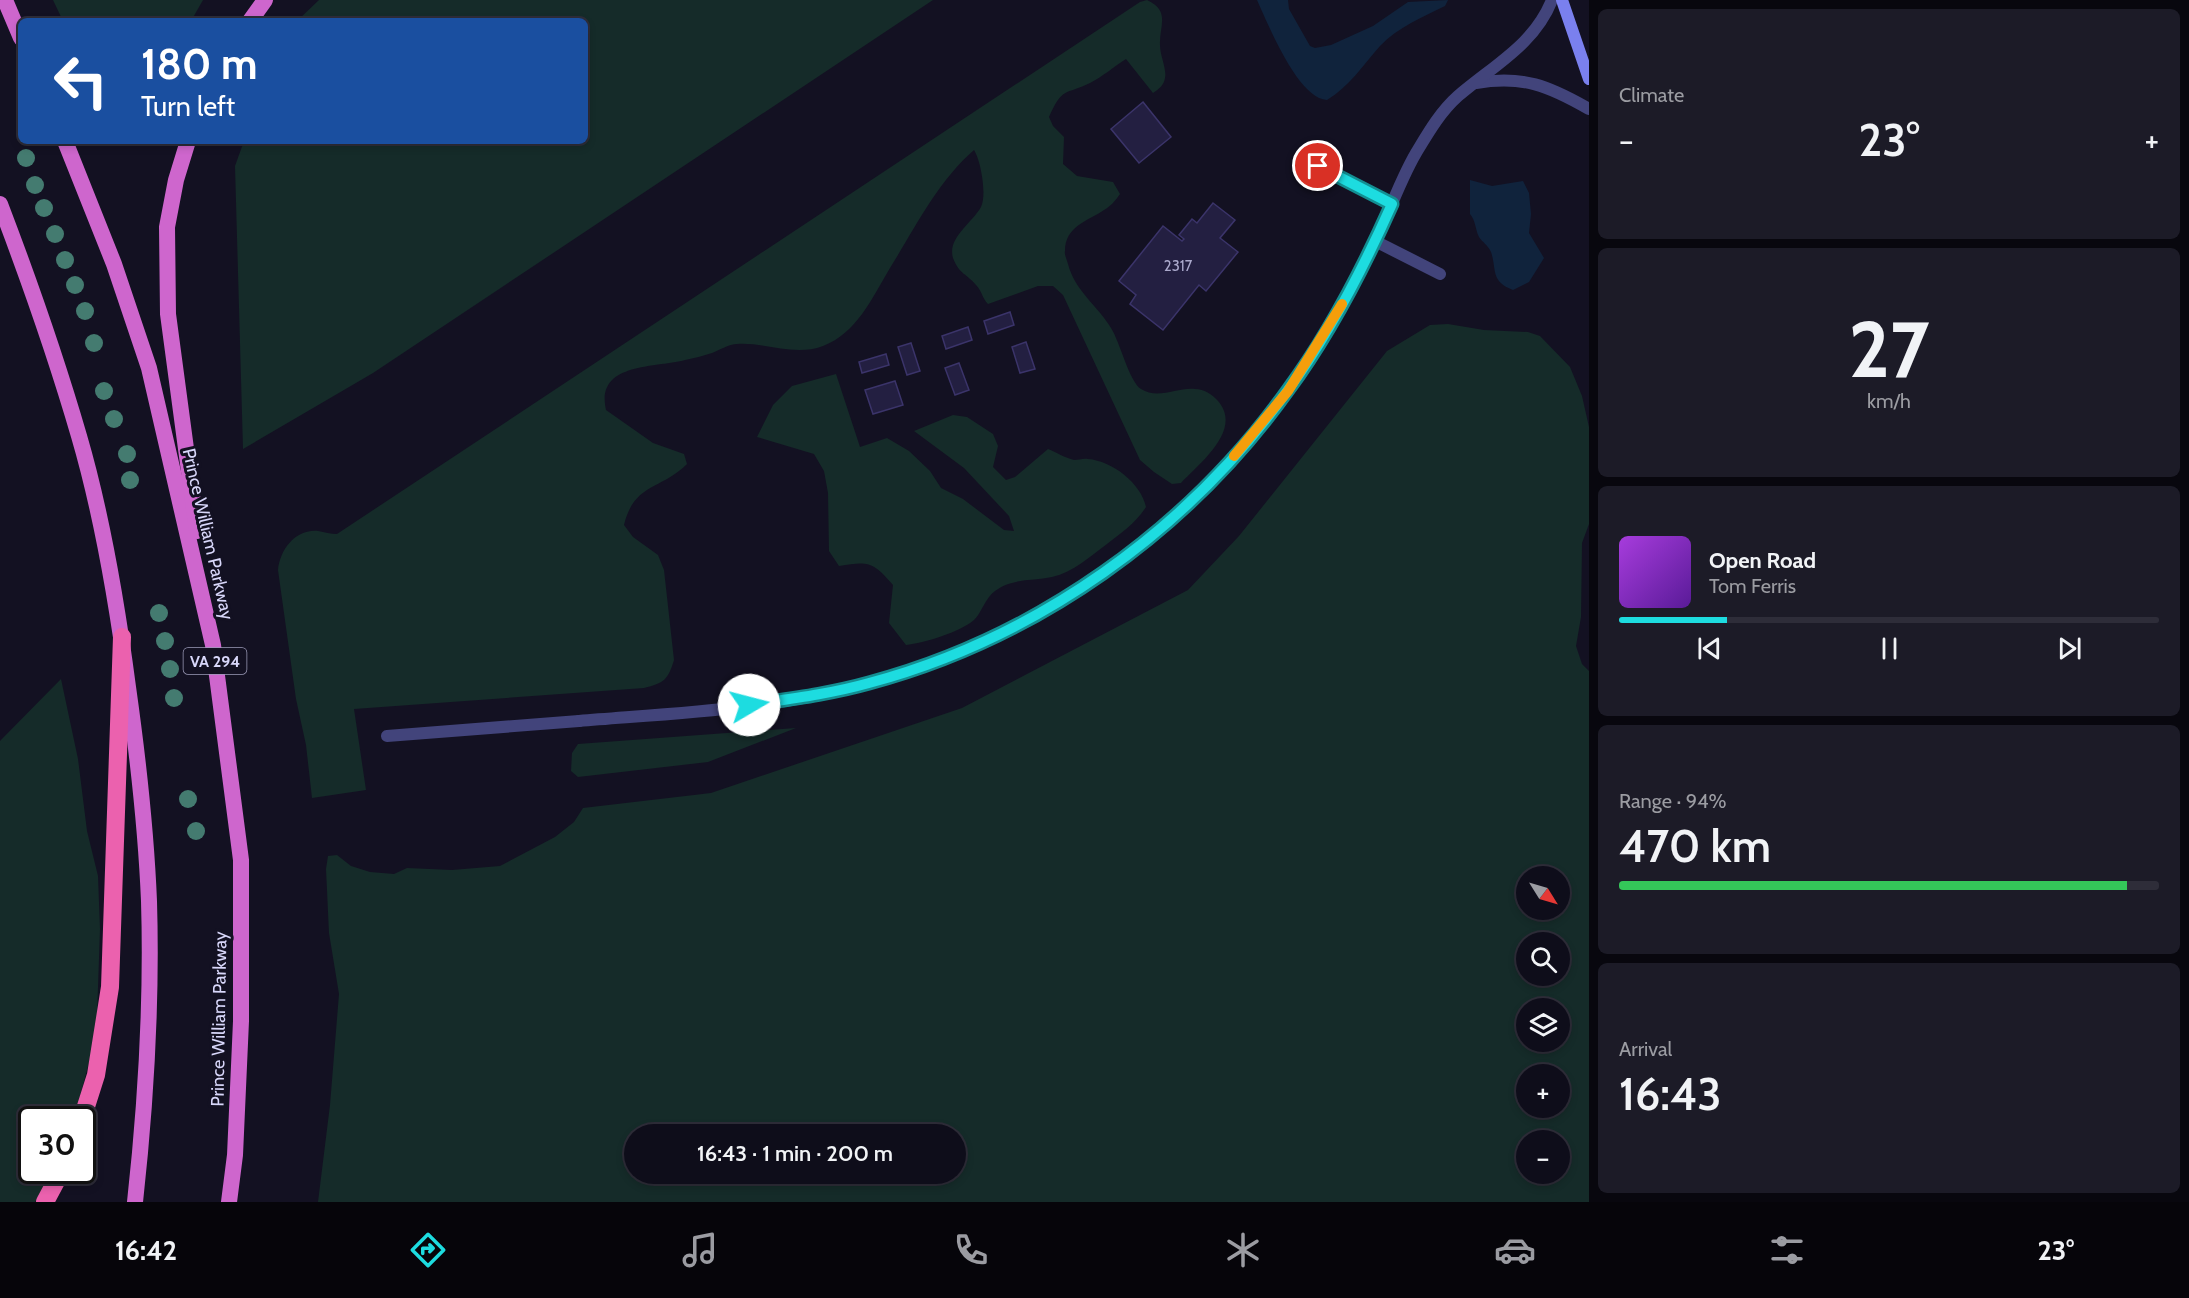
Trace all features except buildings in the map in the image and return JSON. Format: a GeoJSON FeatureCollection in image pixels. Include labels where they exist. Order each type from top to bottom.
{"type":"FeatureCollection","features":[{"type":"Feature","properties":{"kind":"highway"},"geometry":{"type":"LineString","coordinates":[[5,0],[18,31]]}},
{"type":"Feature","properties":{"kind":"highway"},"geometry":{"type":"LineString","coordinates":[[252,18],[265,0]]}},
{"type":"Feature","properties":{"kind":"highway","name":"Prince William Parkway"},"geometry":{"type":"LineString","coordinates":[[66,144],[114,264],[149,368],[213,645],[241,860],[241,1021],[235,1155],[229,1202]]}},
{"type":"Feature","properties":{"kind":"highway"},"geometry":{"type":"LineString","coordinates":[[187,144],[176,180],[167,227],[168,314],[213,645]]}},
{"type":"Feature","properties":{"kind":"highway"},"geometry":{"type":"LineString","coordinates":[[0,204],[36,301],[80,438],[108,556],[122,637],[142,789],[149,900],[149,990],[144,1103],[135,1202]]}},
{"type":"Feature","properties":{"kind":"highway"},"geometry":{"type":"LineString","coordinates":[[86,1106],[96,1075],[110,987],[122,637]]}},
{"type":"Feature","properties":{"kind":"highway"},"geometry":{"type":"LineString","coordinates":[[45,1202],[55,1184]]}},
{"type":"Feature","properties":{"kind":"main road"},"geometry":{"type":"LineString","coordinates":[[1562,0],[1589,79]]}},
{"type":"Feature","properties":{"kind":"street"},"geometry":{"type":"LineString","coordinates":[[387,736],[709,711],[827,693],[867,684],[965,650],[1049,608],[1140,545],[1177,513],[1235,454],[1269,415],[1306,364],[1346,298],[1412,160],[1426,136],[1440,116],[1474,83],[1529,39],[1542,21],[1552,0]]}},
{"type":"Feature","properties":{"kind":"street"},"geometry":{"type":"LineString","coordinates":[[1474,83],[1502,79],[1533,83],[1562,93],[1589,109]]}},
{"type":"Feature","properties":{"kind":"street"},"geometry":{"type":"LineString","coordinates":[[1306,160],[1392,204]]}},
{"type":"Feature","properties":{"kind":"street"},"geometry":{"type":"LineString","coordinates":[[1375,241],[1440,274]]}},
{"type":"Feature","properties":{"kind":"green space"},"geometry":{"type":"Polygon","coordinates":[[[53,0],[203,0],[193,18],[62,18],[53,0]]]}},
{"type":"Feature","properties":{"kind":"green space"},"geometry":{"type":"Polygon","coordinates":[[[319,0],[933,0],[373,373],[243,449],[235,166],[243,144],[588,144],[588,18],[300,18],[319,0]]]}},
{"type":"Feature","properties":{"kind":"green space"},"geometry":{"type":"Polygon","coordinates":[[[1147,0],[1159,9],[1162,20],[1160,45],[1165,74],[1161,87],[1153,93],[1126,59],[1095,81],[1061,96],[1049,117],[1053,126],[1064,137],[1063,164],[1077,176],[1113,182],[1120,194],[1109,207],[1078,225],[1069,236],[1065,252],[1071,274],[1111,328],[1129,370],[1141,389],[1161,393],[1198,389],[1216,398],[1224,412],[1225,423],[1216,445],[1181,483],[1172,484],[1140,460],[1063,295],[1053,286],[1038,286],[988,304],[978,287],[958,267],[953,258],[954,244],[983,202],[982,178],[974,150],[938,190],[870,302],[854,324],[835,340],[823,346],[801,350],[734,344],[698,357],[630,370],[619,375],[610,383],[605,394],[606,410],[653,443],[684,454],[687,464],[668,479],[641,494],[634,501],[624,525],[633,537],[658,555],[664,570],[674,660],[664,680],[644,688],[354,709],[366,790],[312,798],[306,745],[296,699],[278,570],[285,548],[290,542],[302,533],[310,531],[337,534],[1140,2],[1147,0]]]}},
{"type":"Feature","properties":{"kind":"green space"},"geometry":{"type":"Polygon","coordinates":[[[1448,324],[1484,330],[1528,332],[1540,336],[1570,367],[1582,396],[1589,427],[1589,524],[1582,543],[1581,617],[1576,646],[1582,664],[1589,671],[1589,1202],[318,1202],[330,1105],[339,994],[329,933],[326,869],[328,856],[337,855],[351,866],[370,872],[394,874],[407,868],[452,870],[500,866],[555,837],[574,822],[583,808],[711,793],[962,708],[1188,590],[1239,536],[1387,351],[1430,325],[1448,324]]]}},
{"type":"Feature","properties":{"kind":"green space"},"geometry":{"type":"Polygon","coordinates":[[[836,374],[860,447],[887,438],[909,451],[930,471],[941,488],[963,499],[1004,530],[1014,531],[1009,516],[964,468],[914,431],[953,415],[967,417],[993,434],[998,446],[993,467],[1006,480],[1015,477],[1048,449],[1074,460],[1097,461],[1116,469],[1132,482],[1146,507],[1128,527],[1074,568],[1052,577],[1008,584],[992,594],[977,617],[960,629],[906,645],[889,623],[893,585],[870,565],[839,566],[829,551],[828,493],[824,471],[814,454],[757,437],[773,405],[792,386],[836,374]]]}},
{"type":"Feature","properties":{"kind":"green space"},"geometry":{"type":"Polygon","coordinates":[[[61,679],[78,759],[87,831],[98,876],[100,929],[97,1017],[92,1051],[77,1106],[18,1106],[18,1184],[45,1184],[35,1202],[0,1202],[0,741],[61,679]]]}},
{"type":"Feature","properties":{"kind":"green space"},"geometry":{"type":"Polygon","coordinates":[[[796,728],[708,762],[578,777],[571,771],[572,753],[578,744],[796,728]]]}},
{"type":"Feature","properties":{"kind":"water"},"geometry":{"type":"Polygon","coordinates":[[[1257,0],[1288,0],[1289,9],[1310,46],[1315,48],[1331,45],[1373,26],[1408,2],[1448,0],[1445,6],[1411,23],[1387,39],[1349,82],[1327,100],[1316,96],[1295,74],[1276,42],[1257,0]]]}},
{"type":"Feature","properties":{"kind":"water"},"geometry":{"type":"Polygon","coordinates":[[[1470,180],[1492,186],[1523,181],[1529,193],[1531,214],[1529,233],[1544,258],[1529,282],[1513,290],[1498,279],[1491,252],[1480,239],[1470,214],[1470,180]]]}},
{"type":"Feature","properties":{"kind":"slow traffic"},"geometry":{"type":"LineString","coordinates":[[1234,456],[1288,391],[1342,304]]}},
{"type":"Feature","properties":{"kind":"route"},"geometry":{"type":"LineString","coordinates":[[749,705],[827,693],[867,684],[931,663],[990,639],[1049,608],[1080,588],[1140,545],[1177,513],[1235,454],[1288,391],[1346,298],[1392,204],[1318,166]]}}]}
